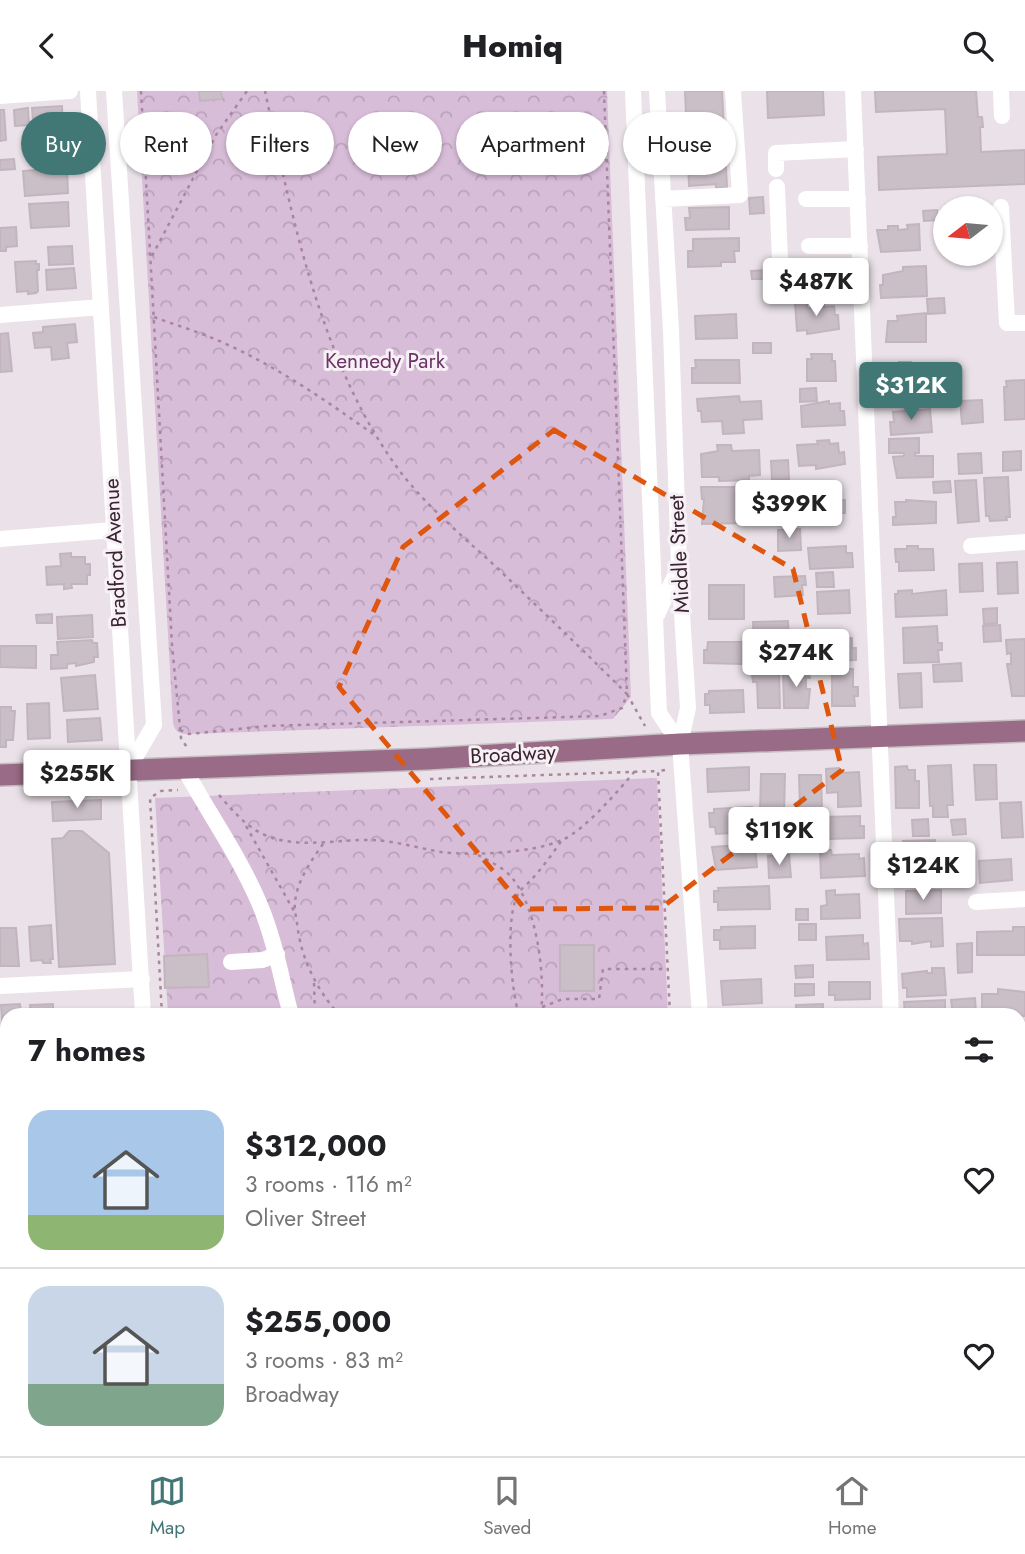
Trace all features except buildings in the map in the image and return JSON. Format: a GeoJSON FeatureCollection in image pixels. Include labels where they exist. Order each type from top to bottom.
{"type":"FeatureCollection","features":[{"type":"Feature","properties":{"kind":"main road","name":"Broadway"},"geometry":{"type":"LineString","coordinates":[[0,775],[427,759],[655,745],[1025,731]]}},
{"type":"Feature","properties":{"kind":"street"},"geometry":{"type":"LineString","coordinates":[[0,96],[70,91]]}},
{"type":"Feature","properties":{"kind":"street","name":"Bradford Avenue"},"geometry":{"type":"LineString","coordinates":[[88,91],[127,771],[144,1008]]}},
{"type":"Feature","properties":{"kind":"street"},"geometry":{"type":"LineString","coordinates":[[114,91],[153,725],[127,771]]}},
{"type":"Feature","properties":{"kind":"street"},"geometry":{"type":"LineString","coordinates":[[633,91],[659,713],[680,744]]}},
{"type":"Feature","properties":{"kind":"street","name":"Middle Street"},"geometry":{"type":"LineString","coordinates":[[657,91],[688,708],[680,744],[699,1008]]}},
{"type":"Feature","properties":{"kind":"street"},"geometry":{"type":"LineString","coordinates":[[663,199],[740,195],[733,91]]}},
{"type":"Feature","properties":{"kind":"street"},"geometry":{"type":"LineString","coordinates":[[853,91],[891,1008]]}},
{"type":"Feature","properties":{"kind":"street"},"geometry":{"type":"LineString","coordinates":[[1001,91],[1002,116]]}},
{"type":"Feature","properties":{"kind":"street"},"geometry":{"type":"LineString","coordinates":[[776,169],[776,153],[856,149]]}},
{"type":"Feature","properties":{"kind":"street"},"geometry":{"type":"LineString","coordinates":[[785,152],[786,192],[777,193],[780,261],[799,276],[861,274]]}},
{"type":"Feature","properties":{"kind":"street"},"geometry":{"type":"LineString","coordinates":[[806,199],[858,199]]}},
{"type":"Feature","properties":{"kind":"street"},"geometry":{"type":"LineString","coordinates":[[809,246],[860,246]]}},
{"type":"Feature","properties":{"kind":"street"},"geometry":{"type":"LineString","coordinates":[[1003,246],[1007,323],[1025,323]]}},
{"type":"Feature","properties":{"kind":"street"},"geometry":{"type":"LineString","coordinates":[[0,315],[101,307]]}},
{"type":"Feature","properties":{"kind":"street"},"geometry":{"type":"LineString","coordinates":[[0,539],[114,530]]}},
{"type":"Feature","properties":{"kind":"street"},"geometry":{"type":"LineString","coordinates":[[971,546],[1025,543]]}},
{"type":"Feature","properties":{"kind":"street"},"geometry":{"type":"LineString","coordinates":[[656,618],[679,567]]}},
{"type":"Feature","properties":{"kind":"street"},"geometry":{"type":"LineString","coordinates":[[192,768],[195,789],[261,906],[277,954],[289,1008]]}},
{"type":"Feature","properties":{"kind":"street"},"geometry":{"type":"LineString","coordinates":[[976,902],[1025,899]]}},
{"type":"Feature","properties":{"kind":"street"},"geometry":{"type":"LineString","coordinates":[[231,962],[263,960],[277,954]]}},
{"type":"Feature","properties":{"kind":"street"},"geometry":{"type":"LineString","coordinates":[[0,986],[142,979]]}},
{"type":"Feature","properties":{"kind":"path"},"geometry":{"type":"LineString","coordinates":[[141,91],[172,645],[181,738],[192,768]]}},
{"type":"Feature","properties":{"kind":"path"},"geometry":{"type":"LineString","coordinates":[[151,259],[216,135],[247,91]]}},
{"type":"Feature","properties":{"kind":"path"},"geometry":{"type":"LineString","coordinates":[[265,91],[293,216],[312,280],[345,375],[375,436],[404,476],[451,525],[568,634],[627,694],[669,769],[657,771],[670,1008]]}},
{"type":"Feature","properties":{"kind":"path"},"geometry":{"type":"LineString","coordinates":[[180,730],[189,734],[267,726],[600,716],[622,708],[627,694],[604,91]]}},
{"type":"Feature","properties":{"kind":"path"},"geometry":{"type":"LineString","coordinates":[[154,317],[224,343],[268,365],[326,399],[375,436]]}},
{"type":"Feature","properties":{"kind":"path"},"geometry":{"type":"LineString","coordinates":[[244,823],[269,836],[324,843],[339,840],[377,840],[443,852],[478,855],[569,837],[611,800],[635,771]]}},
{"type":"Feature","properties":{"kind":"path"},"geometry":{"type":"LineString","coordinates":[[162,1008],[150,798],[161,791],[213,787],[244,823],[296,915]]}},
{"type":"Feature","properties":{"kind":"path"},"geometry":{"type":"LineString","coordinates":[[517,1008],[511,978],[511,928],[519,891],[534,877],[562,840]]}},
{"type":"Feature","properties":{"kind":"path"},"geometry":{"type":"LineString","coordinates":[[324,843],[310,863],[295,902],[306,963],[313,980],[334,1008]]}},
{"type":"Feature","properties":{"kind":"path"},"geometry":{"type":"LineString","coordinates":[[478,855],[494,863],[513,879],[528,911],[538,943],[542,1007],[563,999],[599,999],[603,969],[668,969]]}},
{"type":"Feature","properties":{"kind":"path"},"geometry":{"type":"LineString","coordinates":[[313,980],[315,1008]]}},
{"type":"Feature","properties":{"kind":"highlighted area"},"geometry":{"type":"Polygon","coordinates":[[[554,430],[793,569],[842,770],[661,908],[525,909],[339,687],[403,547],[554,430]]]}},
{"type":"Feature","properties":{"kind":"green space","name":"Kennedy Park"},"geometry":{"type":"Polygon","coordinates":[[[137,91],[607,91],[608,112],[456,112],[456,175],[609,175],[609,142],[631,697],[613,719],[189,734],[175,729],[142,175],[212,175],[212,112],[138,112],[137,91]]]}},
{"type":"Feature","properties":{"kind":"green space"},"geometry":{"type":"Polygon","coordinates":[[[657,778],[668,1008],[168,1008],[155,798],[657,778]]]}}]}
